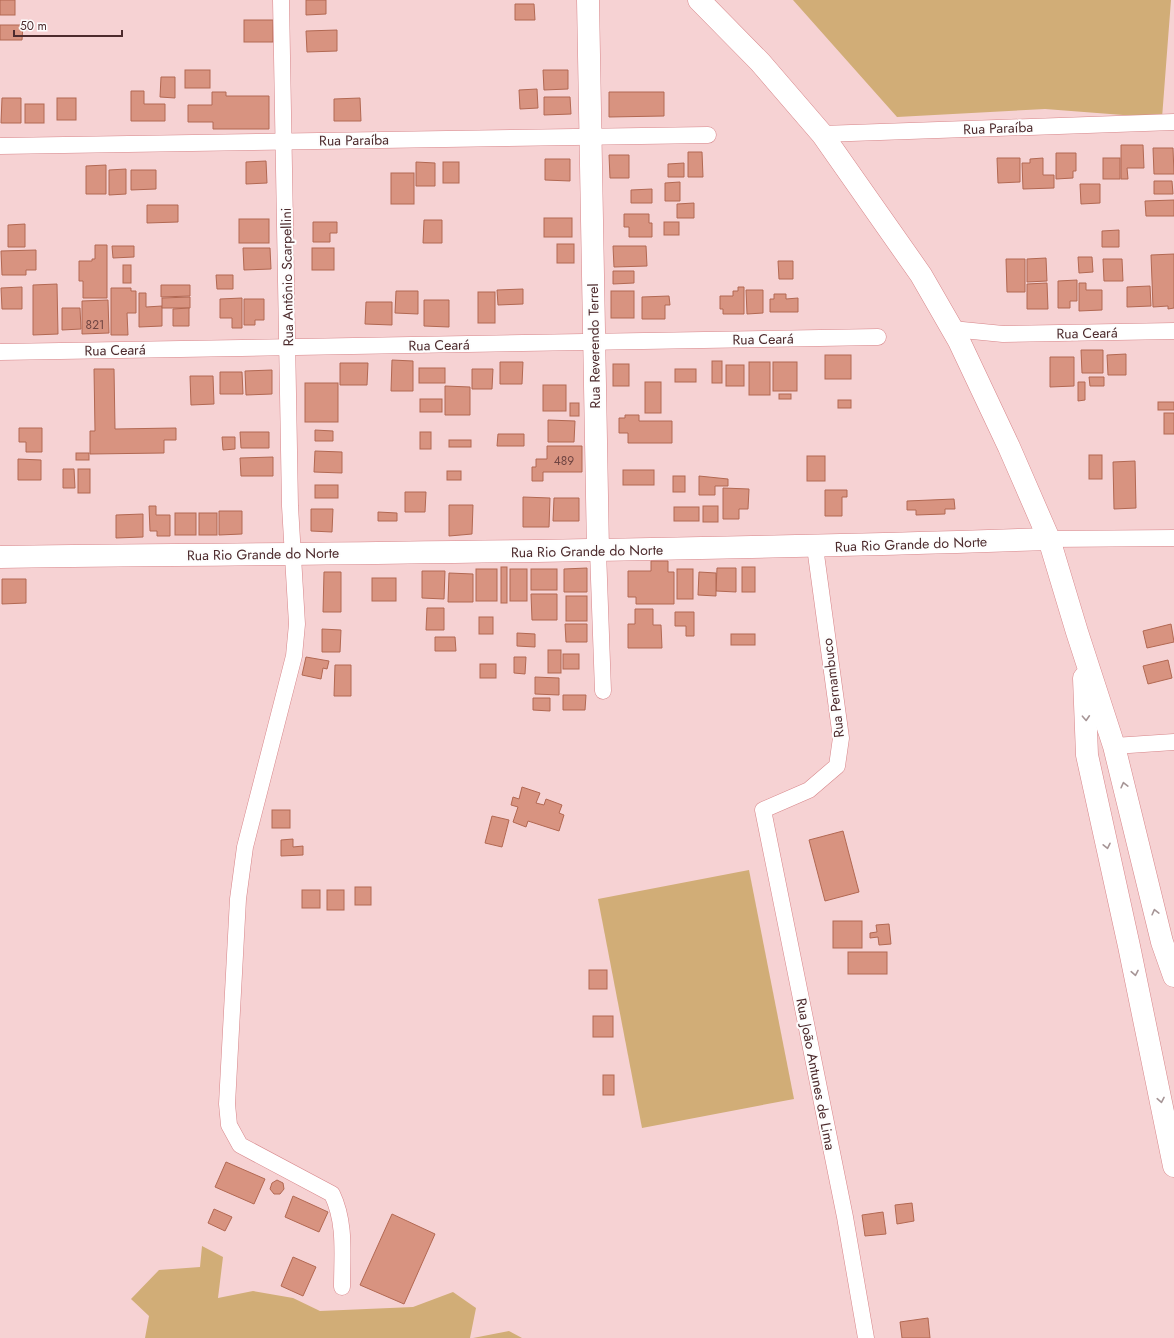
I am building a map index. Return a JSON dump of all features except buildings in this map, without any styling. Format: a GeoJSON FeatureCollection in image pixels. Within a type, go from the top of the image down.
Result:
{"type":"FeatureCollection","features":[{"type":"Feature","properties":{"kind":"main road","name":"Rua Reverendo Terrel"},"geometry":{"type":"LineString","coordinates":[[588,0],[598,552]]}},
{"type":"Feature","properties":{"kind":"main road"},"geometry":{"type":"LineString","coordinates":[[699,0],[760,62],[822,134],[921,276],[952,329],[1009,447],[1049,539],[1082,651],[1114,746],[1168,942],[1174,976]]}},
{"type":"Feature","properties":{"kind":"main road","name":"Rua Rio Grande do Norte"},"geometry":{"type":"LineString","coordinates":[[0,557],[598,552],[815,547],[1049,539]]}},
{"type":"Feature","properties":{"kind":"main road"},"geometry":{"type":"LineString","coordinates":[[1082,651],[1087,754],[1130,946],[1174,1166]]}},
{"type":"Feature","properties":{"kind":"street","name":"Rua Antônio Scarpellini"},"geometry":{"type":"LineString","coordinates":[[281,0],[290,506],[297,624],[294,656],[245,848],[238,899],[227,1104],[229,1125],[240,1145],[332,1194],[339,1208],[342,1233],[342,1287]]}},
{"type":"Feature","properties":{"kind":"street","name":"Rua Paraíba"},"geometry":{"type":"LineString","coordinates":[[822,134],[1174,122]]}},
{"type":"Feature","properties":{"kind":"street","name":"Rua Paraíba"},"geometry":{"type":"LineString","coordinates":[[0,146],[708,135]]}},
{"type":"Feature","properties":{"kind":"street","name":"Rua Ceará"},"geometry":{"type":"LineString","coordinates":[[952,329],[1003,334],[1174,331]]}},
{"type":"Feature","properties":{"kind":"street","name":"Rua Ceará"},"geometry":{"type":"LineString","coordinates":[[0,352],[878,337]]}},
{"type":"Feature","properties":{"kind":"street","name":"Rua Rio Grande do Norte"},"geometry":{"type":"LineString","coordinates":[[1049,539],[1174,538]]}},
{"type":"Feature","properties":{"kind":"street","name":"Rua Pernambuco"},"geometry":{"type":"LineString","coordinates":[[763,810],[809,790],[837,766],[841,738],[815,547]]}},
{"type":"Feature","properties":{"kind":"street","name":"Rua Reverendo Terrel"},"geometry":{"type":"LineString","coordinates":[[598,552],[603,692]]}},
{"type":"Feature","properties":{"kind":"street"},"geometry":{"type":"LineString","coordinates":[[1114,746],[1174,742]]}},
{"type":"Feature","properties":{"kind":"street","name":"Rua João Antunes de Lima"},"geometry":{"type":"LineString","coordinates":[[763,810],[845,1217],[866,1338]]}},
{"type":"Feature","properties":{"kind":"shaded area"},"geometry":{"type":"Polygon","coordinates":[[[793,0],[1171,0],[1162,118],[1045,109],[897,117],[793,0]]]}},
{"type":"Feature","properties":{"kind":"shaded area"},"geometry":{"type":"Polygon","coordinates":[[[749,870],[794,1099],[642,1128],[598,899],[749,870]]]}},
{"type":"Feature","properties":{"kind":"shaded area"},"geometry":{"type":"Polygon","coordinates":[[[202,1246],[223,1257],[218,1298],[253,1291],[293,1298],[320,1311],[413,1307],[453,1292],[476,1308],[470,1338],[145,1338],[149,1316],[131,1299],[159,1270],[200,1267],[202,1246]]]}},
{"type":"Feature","properties":{"kind":"shaded area"},"geometry":{"type":"Polygon","coordinates":[[[509,1331],[522,1338],[473,1338],[509,1331]]]}}]}
